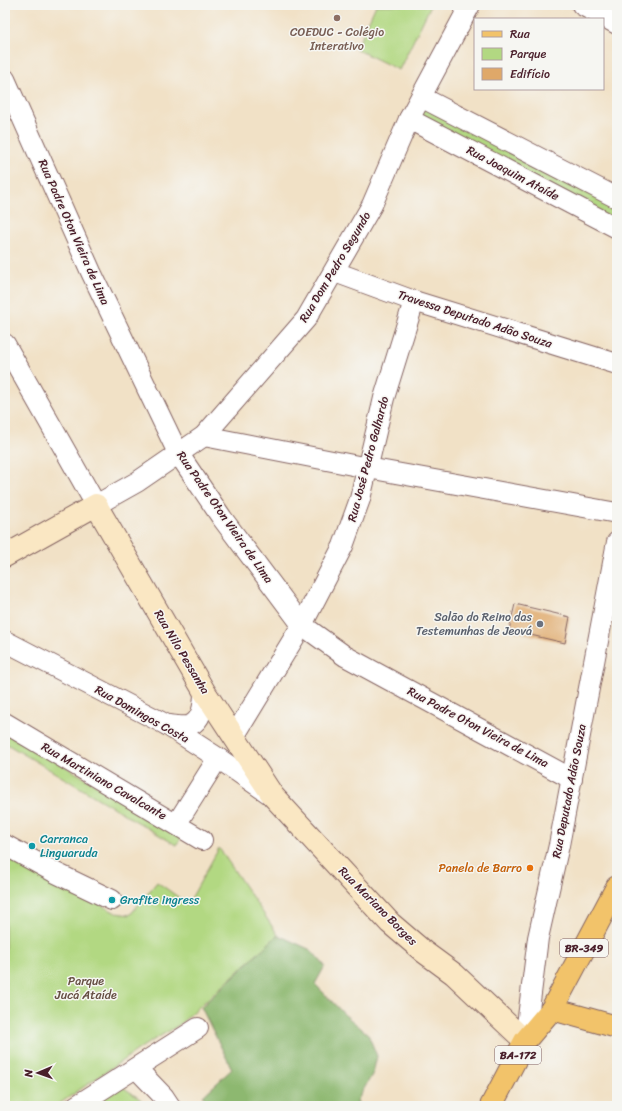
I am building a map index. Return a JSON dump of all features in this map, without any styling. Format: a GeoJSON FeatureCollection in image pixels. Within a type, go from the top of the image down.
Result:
{"type":"FeatureCollection","features":[{"type":"Feature","properties":{"kind":"main road","name":"BR-349"},"geometry":{"type":"LineString","coordinates":[[552,1009],[617,887]]}},
{"type":"Feature","properties":{"kind":"main road","name":"BA-172"},"geometry":{"type":"LineString","coordinates":[[491,1106],[526,1041],[552,1009]]}},
{"type":"Feature","properties":{"kind":"main road"},"geometry":{"type":"LineString","coordinates":[[552,1009],[617,1027]]}},
{"type":"Feature","properties":{"kind":"street","name":"Rua Dom Pedro Segundo"},"geometry":{"type":"LineString","coordinates":[[96,505],[137,482],[204,436],[306,319],[335,272],[372,205],[409,119],[470,5]]}},
{"type":"Feature","properties":{"kind":"street"},"geometry":{"type":"LineString","coordinates":[[582,5],[617,24]]}},
{"type":"Feature","properties":{"kind":"street","name":"Rua Padre Oton Vieira de Lima"},"geometry":{"type":"LineString","coordinates":[[5,79],[91,272],[178,453],[222,518],[302,625],[345,656],[572,778]]}},
{"type":"Feature","properties":{"kind":"street"},"geometry":{"type":"LineString","coordinates":[[421,96],[617,198]]}},
{"type":"Feature","properties":{"kind":"street","name":"Rua Joaquim Ataíde"},"geometry":{"type":"LineString","coordinates":[[409,119],[617,228]]}},
{"type":"Feature","properties":{"kind":"street","name":"Travessa Deputado Adão Souza"},"geometry":{"type":"LineString","coordinates":[[335,272],[414,301],[617,364]]}},
{"type":"Feature","properties":{"kind":"street","name":"Rua José Pedro Galhardo"},"geometry":{"type":"LineString","coordinates":[[235,735],[302,625],[343,546],[360,499],[384,398],[414,301]]}},
{"type":"Feature","properties":{"kind":"street"},"geometry":{"type":"LineString","coordinates":[[5,344],[96,505],[5,556]]}},
{"type":"Feature","properties":{"kind":"street"},"geometry":{"type":"LineString","coordinates":[[204,436],[368,468],[617,513]]}},
{"type":"Feature","properties":{"kind":"street","name":"Rua Nilo Pessanha"},"geometry":{"type":"LineString","coordinates":[[96,505],[204,691],[235,735],[274,796]]}},
{"type":"Feature","properties":{"kind":"street","name":"Rua Deputado Adão Souza"},"geometry":{"type":"LineString","coordinates":[[526,1041],[538,938],[559,845],[617,542]]}},
{"type":"Feature","properties":{"kind":"street","name":"Rua Domingos Costa"},"geometry":{"type":"LineString","coordinates":[[5,641],[167,725],[274,796]]}},
{"type":"Feature","properties":{"kind":"street"},"geometry":{"type":"LineString","coordinates":[[167,725],[188,726],[196,721],[203,709],[204,691]]}},
{"type":"Feature","properties":{"kind":"street","name":"Rua Martiniano Cavalcante"},"geometry":{"type":"LineString","coordinates":[[5,723],[177,823],[202,840]]}},
{"type":"Feature","properties":{"kind":"street"},"geometry":{"type":"LineString","coordinates":[[177,823],[218,758]]}},
{"type":"Feature","properties":{"kind":"street","name":"Rua Mariano Borges"},"geometry":{"type":"LineString","coordinates":[[274,796],[390,922],[424,952],[454,974],[526,1041]]}},
{"type":"Feature","properties":{"kind":"street"},"geometry":{"type":"LineString","coordinates":[[5,845],[56,873],[112,900]]}},
{"type":"Feature","properties":{"kind":"street"},"geometry":{"type":"LineString","coordinates":[[76,1106],[198,1028]]}},
{"type":"Feature","properties":{"kind":"street"},"geometry":{"type":"LineString","coordinates":[[136,1068],[170,1106]]}},
{"type":"Feature","properties":{"kind":"green space"},"geometry":{"type":"Polygon","coordinates":[[[376,5],[431,5],[399,70],[356,49],[376,5]]]}},
{"type":"Feature","properties":{"kind":"green space"},"geometry":{"type":"Polygon","coordinates":[[[421,97],[617,198],[617,228],[409,119],[421,97]]]}},
{"type":"Feature","properties":{"kind":"green space"},"geometry":{"type":"Polygon","coordinates":[[[5,731],[183,836],[176,845],[5,743],[5,731]]]}},
{"type":"Feature","properties":{"kind":"green space","name":"Parque Jucá Ataíde"},"geometry":{"type":"Polygon","coordinates":[[[219,848],[278,935],[179,1025],[145,1045],[56,1106],[5,1106],[5,852],[116,913],[130,915],[157,882],[188,904],[219,848]]]}},
{"type":"Feature","properties":{"kind":"green space"},"geometry":{"type":"Polygon","coordinates":[[[278,935],[311,950],[325,966],[315,984],[345,1015],[368,1034],[377,1056],[373,1073],[357,1101],[360,1106],[210,1106],[203,1096],[232,1069],[201,1007],[278,935]]]}},
{"type":"Feature","properties":{"kind":"green space"},"geometry":{"type":"Polygon","coordinates":[[[120,1085],[150,1106],[87,1106],[120,1085]]]}},
{"type":"Feature","properties":{"kind":"building","name":"Salão do Reino das Testemunhas de Jeová"},"geometry":{"type":"Polygon","coordinates":[[[515,604],[570,617],[565,643],[509,630],[515,604]]]}},
{"type":"Feature","properties":{"kind":"place","name":"COEDUC - Colégio Interativo"},"geometry":{"type":"Point","coordinates":[337,18]}},
{"type":"Feature","properties":{"kind":"place","name":"Salão do Reino das Testemunhas de Jeová"},"geometry":{"type":"Point","coordinates":[540,624]}},
{"type":"Feature","properties":{"kind":"place","name":"Carranca Linguaruda"},"geometry":{"type":"Point","coordinates":[32,846]}},
{"type":"Feature","properties":{"kind":"place","name":"Panela de Barro"},"geometry":{"type":"Point","coordinates":[530,868]}},
{"type":"Feature","properties":{"kind":"place","name":"Grafite ingress"},"geometry":{"type":"Point","coordinates":[112,900]}}]}
